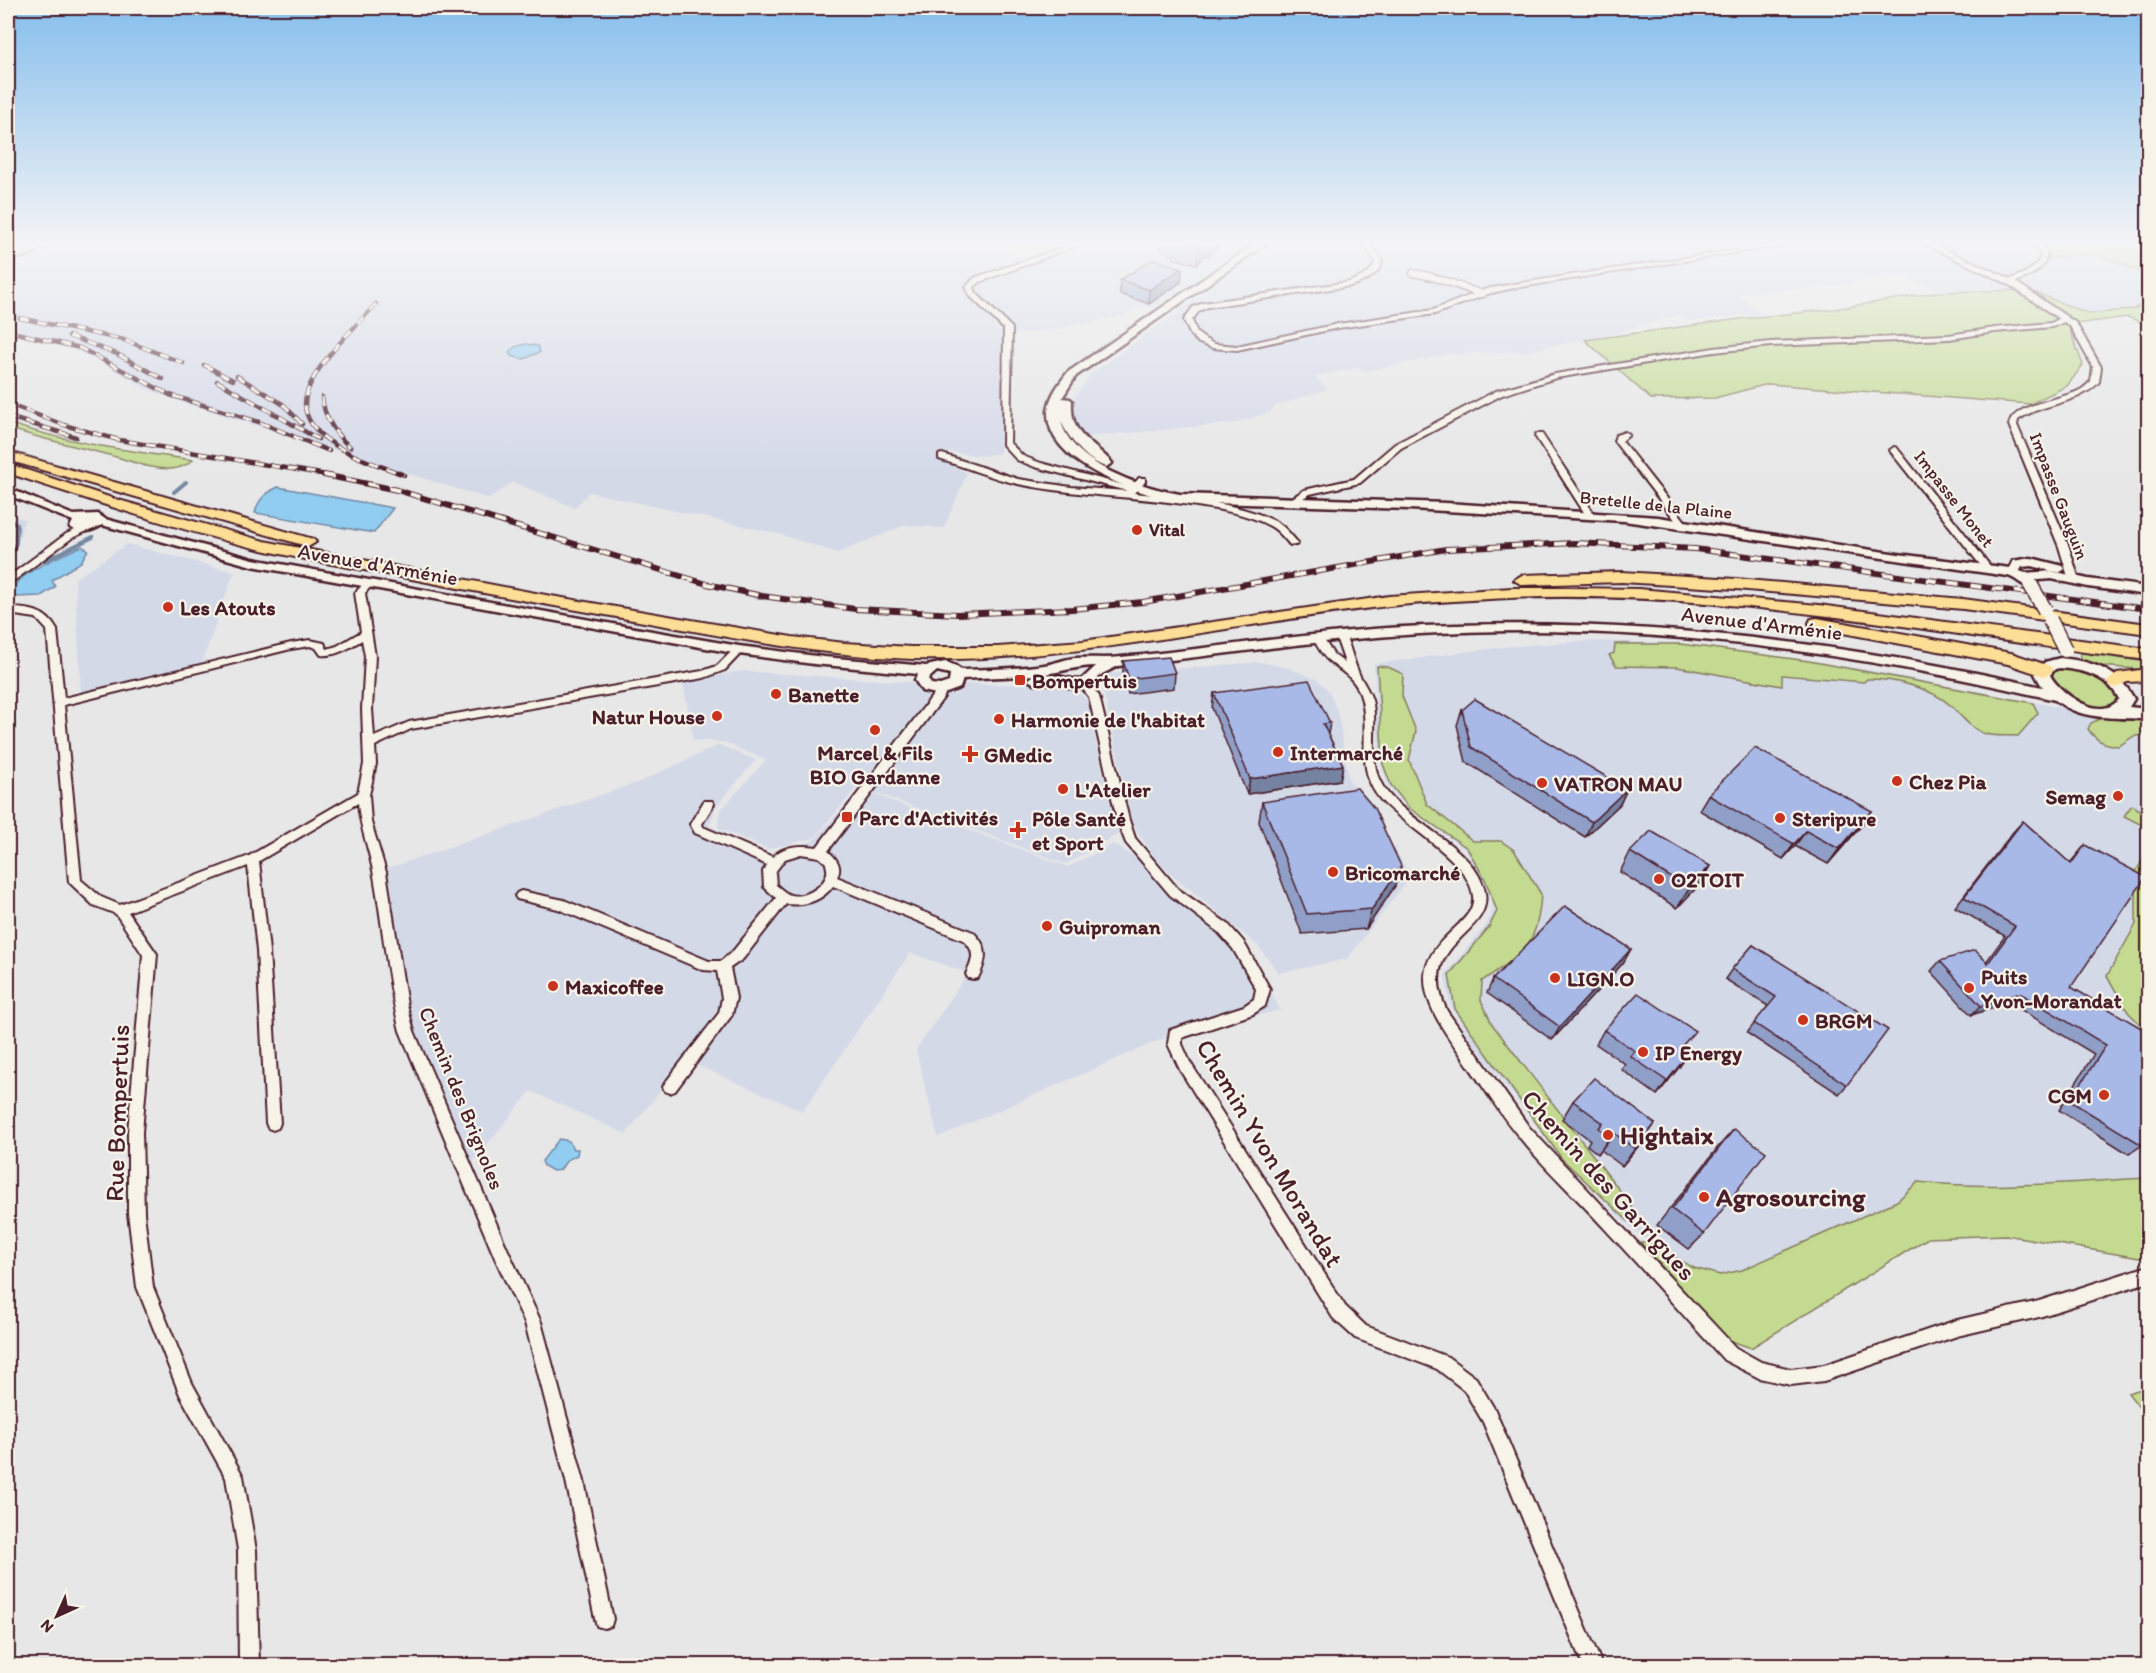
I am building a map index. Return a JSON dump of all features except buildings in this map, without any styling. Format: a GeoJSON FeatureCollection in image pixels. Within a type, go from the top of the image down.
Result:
{"type":"FeatureCollection","features":[{"type":"Feature","properties":{"kind":"highway"},"geometry":{"type":"LineString","coordinates":[[8,448],[71,472]]}},
{"type":"Feature","properties":{"kind":"highway"},"geometry":{"type":"LineString","coordinates":[[8,456],[71,472],[238,523],[356,552],[743,621],[874,639],[947,642],[1010,640],[1140,626],[1334,596],[1425,585],[1622,577],[1859,593],[2148,629]]}},
{"type":"Feature","properties":{"kind":"highway"},"geometry":{"type":"LineString","coordinates":[[8,468],[79,492],[262,545],[358,565],[550,601],[792,642],[900,652],[998,653],[1083,646],[1389,601],[1512,593],[1570,593],[1650,595],[1819,610],[2148,655]]}},
{"type":"Feature","properties":{"kind":"highway"},"geometry":{"type":"LineString","coordinates":[[8,475],[79,492]]}},
{"type":"Feature","properties":{"kind":"highway"},"geometry":{"type":"LineString","coordinates":[[1547,579],[1709,588],[2148,642]]}},
{"type":"Feature","properties":{"kind":"highway"},"geometry":{"type":"LineString","coordinates":[[1570,593],[1770,614],[2012,659],[2043,672]]}},
{"type":"Feature","properties":{"kind":"highway"},"geometry":{"type":"LineString","coordinates":[[2120,686],[2123,677],[2148,675]]}},
{"type":"Feature","properties":{"kind":"main road","name":"Bretelle de la Plaine"},"geometry":{"type":"LineString","coordinates":[[1151,321],[1072,374],[1057,395],[1054,410],[1058,433],[1080,458],[1100,471],[1135,488],[1203,499],[1590,515],[1682,523],[1859,552],[1988,569],[2022,578]]}},
{"type":"Feature","properties":{"kind":"main road"},"geometry":{"type":"LineString","coordinates":[[2022,578],[2048,615],[2068,656],[2095,670],[2148,705]]}},
{"type":"Feature","properties":{"kind":"main road"},"geometry":{"type":"LineString","coordinates":[[2068,656],[2043,672],[2045,684],[2055,695],[2087,710],[2148,714]]}},
{"type":"Feature","properties":{"kind":"main road"},"geometry":{"type":"LineString","coordinates":[[2116,711],[2124,706],[2127,699],[2120,686]]}},
{"type":"Feature","properties":{"kind":"street"},"geometry":{"type":"LineString","coordinates":[[1001,321],[1008,328],[1009,334],[1006,442],[1020,458],[1038,465],[1258,517],[1281,529],[1293,543]]}},
{"type":"Feature","properties":{"kind":"street"},"geometry":{"type":"LineString","coordinates":[[1188,321],[1194,334],[1202,341],[1212,346],[1237,348],[1338,326],[1372,321]]}},
{"type":"Feature","properties":{"kind":"street"},"geometry":{"type":"LineString","coordinates":[[1293,501],[1307,492],[1357,481],[1390,452],[1408,441],[1499,393],[1555,375],[1714,350],[1771,344],[1948,337],[2052,325],[2062,321]]}},
{"type":"Feature","properties":{"kind":"street","name":"Impasse Gauguin"},"geometry":{"type":"LineString","coordinates":[[2066,321],[2078,330],[2097,371],[2095,382],[2084,392],[2025,411],[2014,419],[2013,425],[2064,547],[2073,576]]}},
{"type":"Feature","properties":{"kind":"street"},"geometry":{"type":"LineString","coordinates":[[1625,435],[1619,437],[1618,441],[1682,523]]}},
{"type":"Feature","properties":{"kind":"street"},"geometry":{"type":"LineString","coordinates":[[1539,436],[1590,515]]}},
{"type":"Feature","properties":{"kind":"street","name":"Impasse Monet"},"geometry":{"type":"LineString","coordinates":[[1894,450],[1988,569]]}},
{"type":"Feature","properties":{"kind":"street"},"geometry":{"type":"LineString","coordinates":[[942,457],[1017,481],[1071,490],[1135,488]]}},
{"type":"Feature","properties":{"kind":"street"},"geometry":{"type":"LineString","coordinates":[[2148,485],[2148,509]]}},
{"type":"Feature","properties":{"kind":"street","name":"Avenue d'Arménie"},"geometry":{"type":"LineString","coordinates":[[8,491],[82,525],[116,525],[252,562],[635,632],[737,653],[863,664],[925,675]]}},
{"type":"Feature","properties":{"kind":"street"},"geometry":{"type":"LineString","coordinates":[[8,581],[82,525]]}},
{"type":"Feature","properties":{"kind":"street"},"geometry":{"type":"LineString","coordinates":[[2022,578],[2052,575],[2073,576],[2148,591]]}},
{"type":"Feature","properties":{"kind":"street","name":"Chemin des Brignoles"},"geometry":{"type":"LineString","coordinates":[[368,584],[360,593],[367,633],[370,682],[367,709],[370,764],[363,795],[365,822],[380,872],[400,1005],[407,1031],[500,1251],[533,1322],[575,1480],[604,1619]]}},
{"type":"Feature","properties":{"kind":"street"},"geometry":{"type":"LineString","coordinates":[[8,611],[38,613],[48,620],[52,630],[75,882],[97,901],[120,910],[253,859],[363,795]]}},
{"type":"Feature","properties":{"kind":"street","name":"Avenue d'Arménie"},"geometry":{"type":"LineString","coordinates":[[1062,667],[1069,663],[1117,662],[1254,645],[1320,643],[1530,629],[1662,632],[1758,641],[1987,679],[2055,695]]}},
{"type":"Feature","properties":{"kind":"street"},"geometry":{"type":"LineString","coordinates":[[59,703],[291,646],[310,643],[320,645],[325,653],[341,648],[367,633]]}},
{"type":"Feature","properties":{"kind":"street","name":"Chemin des Garrigues"},"geometry":{"type":"LineString","coordinates":[[1343,641],[1355,676]]}},
{"type":"Feature","properties":{"kind":"street","name":"Chemin des Garrigues"},"geometry":{"type":"LineString","coordinates":[[1320,643],[1330,657],[1362,684],[1367,700],[1369,765],[1373,780],[1383,795],[1457,859],[1476,882],[1480,899],[1471,918],[1440,952],[1431,972],[1433,994],[1442,1016],[1516,1123],[1730,1354],[1759,1370],[1791,1377],[1824,1373],[1957,1328],[2039,1309],[2148,1274]]}},
{"type":"Feature","properties":{"kind":"street"},"geometry":{"type":"LineString","coordinates":[[369,744],[409,726],[704,674],[722,668],[737,653]]}},
{"type":"Feature","properties":{"kind":"street"},"geometry":{"type":"LineString","coordinates":[[958,679],[1054,679],[1066,682],[1089,679],[1092,667],[1083,662]]}},
{"type":"Feature","properties":{"kind":"street","name":"Avenue d'Arménie"},"geometry":{"type":"LineString","coordinates":[[1089,679],[1117,662]]}},
{"type":"Feature","properties":{"kind":"street"},"geometry":{"type":"LineString","coordinates":[[958,679],[953,669],[944,666],[925,675],[927,687],[936,690],[949,688],[958,679],[1062,667]]}},
{"type":"Feature","properties":{"kind":"street"},"geometry":{"type":"LineString","coordinates":[[1062,667],[1059,674],[1066,682]]}},
{"type":"Feature","properties":{"kind":"street","name":"Avenue d'Arménie"},"geometry":{"type":"LineString","coordinates":[[1987,679],[2025,677],[2043,672]]}},
{"type":"Feature","properties":{"kind":"street","name":"Chemin Yvon Morandat"},"geometry":{"type":"LineString","coordinates":[[1089,679],[1123,820],[1130,840],[1174,892],[1223,928],[1238,945],[1263,989],[1260,1002],[1248,1010],[1175,1034],[1175,1044],[1185,1066],[1339,1312],[1361,1332],[1442,1363],[1470,1384],[1489,1416],[1590,1659]]}},
{"type":"Feature","properties":{"kind":"street"},"geometry":{"type":"LineString","coordinates":[[820,852],[940,694]]}},
{"type":"Feature","properties":{"kind":"street"},"geometry":{"type":"LineString","coordinates":[[708,804],[698,816],[696,824],[699,830],[774,863]]}},
{"type":"Feature","properties":{"kind":"street"},"geometry":{"type":"LineString","coordinates":[[801,849],[820,852],[833,863],[832,880],[820,893],[812,897],[792,900],[783,898],[770,887],[769,871],[781,856],[801,849]]}},
{"type":"Feature","properties":{"kind":"street"},"geometry":{"type":"LineString","coordinates":[[253,859],[263,951],[273,1123]]}},
{"type":"Feature","properties":{"kind":"street"},"geometry":{"type":"LineString","coordinates":[[832,880],[968,936],[976,942],[980,950],[980,962],[973,974]]}},
{"type":"Feature","properties":{"kind":"street"},"geometry":{"type":"LineString","coordinates":[[521,896],[560,904],[708,966],[723,966],[738,956],[783,898]]}},
{"type":"Feature","properties":{"kind":"street","name":"Rue Bompertuis"},"geometry":{"type":"LineString","coordinates":[[120,910],[150,954],[135,1132],[136,1213],[145,1287],[186,1389],[234,1476],[247,1550],[249,1665]]}},
{"type":"Feature","properties":{"kind":"street"},"geometry":{"type":"LineString","coordinates":[[670,1087],[725,1015],[729,998],[723,966]]}},
{"type":"Feature","properties":{"kind":"shaded area"},"geometry":{"type":"Polygon","coordinates":[[[8,321],[995,321],[1004,331],[1000,453],[984,456],[949,452],[937,459],[967,473],[944,528],[905,525],[838,553],[775,533],[589,492],[575,508],[513,482],[489,499],[187,404],[145,389],[108,366],[75,350],[8,334],[8,321]]]}},
{"type":"Feature","properties":{"kind":"shaded area"},"geometry":{"type":"Polygon","coordinates":[[[1005,321],[1099,321],[1052,330],[1012,334],[1011,327],[1005,321]]]}},
{"type":"Feature","properties":{"kind":"shaded area"},"geometry":{"type":"Polygon","coordinates":[[[1164,321],[1658,321],[1612,334],[1526,351],[1450,354],[1362,372],[1358,368],[1314,376],[1328,389],[1275,406],[1270,412],[1235,423],[1084,437],[1074,416],[1075,397],[1090,375],[1164,321]]]}},
{"type":"Feature","properties":{"kind":"shaded area"},"geometry":{"type":"Polygon","coordinates":[[[8,515],[25,519],[8,565],[8,515]]]}},
{"type":"Feature","properties":{"kind":"shaded area"},"geometry":{"type":"Polygon","coordinates":[[[127,544],[234,572],[202,663],[81,694],[75,579],[127,544]]]}},
{"type":"Feature","properties":{"kind":"shaded area"},"geometry":{"type":"Polygon","coordinates":[[[1587,641],[1679,643],[1864,669],[2058,707],[2134,730],[2148,731],[2148,1252],[1929,1202],[1742,1270],[1719,1275],[1694,1268],[1648,1242],[1621,1219],[1560,1156],[1470,1039],[1450,1005],[1445,975],[1487,924],[1493,909],[1483,880],[1465,850],[1403,803],[1388,786],[1379,758],[1374,664],[1503,647],[1587,641]]]}},
{"type":"Feature","properties":{"kind":"shaded area"},"geometry":{"type":"Polygon","coordinates":[[[1262,662],[1291,669],[1318,680],[1329,691],[1338,714],[1349,780],[1381,823],[1410,877],[1347,959],[1279,973],[1257,945],[1156,861],[1132,822],[1101,681],[1106,674],[1262,662]]]}},
{"type":"Feature","properties":{"kind":"shaded area"},"geometry":{"type":"Polygon","coordinates":[[[741,671],[909,682],[921,684],[930,693],[955,695],[961,687],[967,684],[1060,685],[1080,694],[1089,702],[1091,722],[1118,834],[1066,864],[858,786],[814,838],[767,849],[718,828],[720,811],[766,760],[723,742],[693,740],[683,682],[741,671]]]}},
{"type":"Feature","properties":{"kind":"shaded area"},"geometry":{"type":"Polygon","coordinates":[[[719,745],[756,760],[716,806],[709,826],[767,854],[813,841],[860,789],[1068,867],[1113,844],[1141,860],[1253,955],[1280,1010],[1162,1039],[938,1137],[916,1050],[968,973],[910,953],[803,1111],[684,1060],[626,1134],[531,1091],[471,1164],[410,1023],[383,870],[639,782],[719,745]]]}},
{"type":"Feature","properties":{"kind":"green space"},"geometry":{"type":"Polygon","coordinates":[[[1724,321],[2097,321],[2068,325],[2083,365],[2067,386],[2030,404],[1768,384],[1715,398],[1651,399],[1585,340],[1724,321]]]}},
{"type":"Feature","properties":{"kind":"green space"},"geometry":{"type":"Polygon","coordinates":[[[8,423],[77,441],[193,460],[175,469],[155,468],[20,432],[8,428],[8,423]]]}},
{"type":"Feature","properties":{"kind":"green space"},"geometry":{"type":"Polygon","coordinates":[[[1615,644],[1680,644],[1809,661],[2033,703],[2038,713],[2018,736],[1990,735],[1971,725],[1942,699],[1922,689],[1899,682],[1867,679],[1864,682],[1782,675],[1782,686],[1677,667],[1616,666],[1609,655],[1614,653],[1615,644]]]}},
{"type":"Feature","properties":{"kind":"green space"},"geometry":{"type":"Polygon","coordinates":[[[2080,653],[2148,662],[2148,670],[2100,666],[2081,659],[2080,653]]]}},
{"type":"Feature","properties":{"kind":"green space"},"geometry":{"type":"Polygon","coordinates":[[[1377,666],[1388,667],[1403,674],[1402,696],[1416,731],[1409,760],[1427,804],[1473,841],[1501,841],[1514,850],[1541,894],[1532,937],[1518,955],[1482,981],[1481,1000],[1492,1024],[1630,1204],[1634,1213],[1628,1221],[1562,1159],[1455,1009],[1449,975],[1489,927],[1497,911],[1485,879],[1467,848],[1409,808],[1391,785],[1383,764],[1377,666]]]}},
{"type":"Feature","properties":{"kind":"green space"},"geometry":{"type":"Polygon","coordinates":[[[2059,669],[2082,670],[2106,681],[2115,693],[2116,701],[2110,705],[2096,707],[2066,698],[2050,676],[2059,669]]]}},
{"type":"Feature","properties":{"kind":"green space"},"geometry":{"type":"Polygon","coordinates":[[[2102,718],[2143,721],[2148,724],[2148,735],[2134,736],[2119,746],[2105,743],[2094,737],[2088,729],[2091,723],[2102,718]]]}},
{"type":"Feature","properties":{"kind":"green space"},"geometry":{"type":"Polygon","coordinates":[[[2132,805],[2148,816],[2148,1032],[2128,1012],[2107,976],[2136,924],[2136,871],[2147,853],[2146,827],[2124,816],[2132,805]]]}},
{"type":"Feature","properties":{"kind":"green space"},"geometry":{"type":"Polygon","coordinates":[[[2148,1174],[2148,1256],[2139,1258],[2006,1235],[1928,1238],[1751,1348],[1726,1339],[1640,1242],[1648,1242],[1694,1268],[1720,1275],[1742,1270],[1897,1201],[1918,1182],[1975,1185],[2033,1184],[2147,1178],[2148,1174]]]}},
{"type":"Feature","properties":{"kind":"green space"},"geometry":{"type":"Polygon","coordinates":[[[2148,1387],[2148,1419],[2128,1393],[2148,1387]]]}},
{"type":"Feature","properties":{"kind":"water"},"geometry":{"type":"Polygon","coordinates":[[[526,344],[538,346],[540,352],[524,359],[511,356],[509,352],[515,347],[526,344]]]}},
{"type":"Feature","properties":{"kind":"water"},"geometry":{"type":"Polygon","coordinates":[[[278,487],[393,508],[374,533],[255,513],[263,497],[278,487]]]}},
{"type":"Feature","properties":{"kind":"water"},"geometry":{"type":"Polygon","coordinates":[[[82,546],[88,550],[81,562],[52,580],[55,587],[41,596],[14,597],[11,591],[23,577],[82,546]]]}},
{"type":"Feature","properties":{"kind":"water"},"geometry":{"type":"Polygon","coordinates":[[[559,1139],[569,1141],[573,1149],[578,1149],[577,1155],[567,1160],[560,1170],[553,1171],[544,1166],[542,1161],[559,1139]]]}},
{"type":"Feature","properties":{"kind":"waterway"},"geometry":{"type":"LineString","coordinates":[[174,492],[186,482]]}},
{"type":"Feature","properties":{"kind":"waterway"},"geometry":{"type":"LineString","coordinates":[[8,519],[17,524],[16,543],[8,561]]}},
{"type":"Feature","properties":{"kind":"waterway"},"geometry":{"type":"LineString","coordinates":[[44,561],[93,537]]}},
{"type":"Feature","properties":{"kind":"railway"},"geometry":{"type":"LineString","coordinates":[[35,321],[124,340],[183,363]]}},
{"type":"Feature","properties":{"kind":"railway"},"geometry":{"type":"LineString","coordinates":[[360,321],[322,364],[314,378],[307,391],[305,404],[307,415],[320,434],[338,447],[404,475]]}},
{"type":"Feature","properties":{"kind":"railway"},"geometry":{"type":"LineString","coordinates":[[8,331],[80,348],[170,395],[259,422],[329,451]]}},
{"type":"Feature","properties":{"kind":"railway"},"geometry":{"type":"LineString","coordinates":[[69,336],[117,354],[163,379]]}},
{"type":"Feature","properties":{"kind":"railway"},"geometry":{"type":"LineString","coordinates":[[204,365],[233,380]]}},
{"type":"Feature","properties":{"kind":"railway"},"geometry":{"type":"LineString","coordinates":[[237,376],[284,405],[302,424]]}},
{"type":"Feature","properties":{"kind":"railway"},"geometry":{"type":"LineString","coordinates":[[217,381],[318,439]]}},
{"type":"Feature","properties":{"kind":"railway"},"geometry":{"type":"LineString","coordinates":[[322,397],[331,425],[350,447]]}},
{"type":"Feature","properties":{"kind":"railway"},"geometry":{"type":"LineString","coordinates":[[8,404],[64,425],[119,440],[333,476]]}},
{"type":"Feature","properties":{"kind":"railway"},"geometry":{"type":"LineString","coordinates":[[8,417],[76,437]]}},
{"type":"Feature","properties":{"kind":"railway"},"geometry":{"type":"LineString","coordinates":[[324,475],[397,490],[707,584],[762,596],[855,609],[958,614],[1072,609],[1143,602],[1446,549],[1575,543],[1695,549],[2148,609]]}},
{"type":"Feature","properties":{"kind":"place","name":"Vital"},"geometry":{"type":"Point","coordinates":[1137,530]}},
{"type":"Feature","properties":{"kind":"place","name":"Les Atouts"},"geometry":{"type":"Point","coordinates":[168,607]}},
{"type":"Feature","properties":{"kind":"place","name":"Bompertuis"},"geometry":{"type":"Point","coordinates":[1020,680]}},
{"type":"Feature","properties":{"kind":"place","name":"Banette"},"geometry":{"type":"Point","coordinates":[776,694]}},
{"type":"Feature","properties":{"kind":"place","name":"Natur House"},"geometry":{"type":"Point","coordinates":[717,716]}},
{"type":"Feature","properties":{"kind":"place","name":"Harmonie de l'habitat"},"geometry":{"type":"Point","coordinates":[999,719]}},
{"type":"Feature","properties":{"kind":"place","name":"Marcel & Fils BIO Gardanne"},"geometry":{"type":"Point","coordinates":[875,730]}},
{"type":"Feature","properties":{"kind":"place","name":"Intermarché"},"geometry":{"type":"Point","coordinates":[1278,752]}},
{"type":"Feature","properties":{"kind":"place","name":"GMedic"},"geometry":{"type":"Point","coordinates":[970,754]}},
{"type":"Feature","properties":{"kind":"place","name":"Chez Pia"},"geometry":{"type":"Point","coordinates":[1897,781]}},
{"type":"Feature","properties":{"kind":"place","name":"VATRON MAU"},"geometry":{"type":"Point","coordinates":[1542,783]}},
{"type":"Feature","properties":{"kind":"place","name":"L'Atelier"},"geometry":{"type":"Point","coordinates":[1063,789]}},
{"type":"Feature","properties":{"kind":"place","name":"Semag"},"geometry":{"type":"Point","coordinates":[2118,796]}},
{"type":"Feature","properties":{"kind":"place","name":"Parc d'Activités"},"geometry":{"type":"Point","coordinates":[847,817]}},
{"type":"Feature","properties":{"kind":"place","name":"Steripure"},"geometry":{"type":"Point","coordinates":[1780,818]}},
{"type":"Feature","properties":{"kind":"place","name":"Pôle Santé et Sport"},"geometry":{"type":"Point","coordinates":[1018,830]}},
{"type":"Feature","properties":{"kind":"place","name":"Bricomarché"},"geometry":{"type":"Point","coordinates":[1333,872]}},
{"type":"Feature","properties":{"kind":"place","name":"O2TOIT"},"geometry":{"type":"Point","coordinates":[1659,879]}},
{"type":"Feature","properties":{"kind":"place","name":"Guiproman"},"geometry":{"type":"Point","coordinates":[1047,926]}},
{"type":"Feature","properties":{"kind":"place","name":"LIGN.O"},"geometry":{"type":"Point","coordinates":[1555,978]}},
{"type":"Feature","properties":{"kind":"place","name":"Maxicoffee"},"geometry":{"type":"Point","coordinates":[553,986]}},
{"type":"Feature","properties":{"kind":"place","name":"Puits Yvon-Morandat"},"geometry":{"type":"Point","coordinates":[1969,988]}},
{"type":"Feature","properties":{"kind":"place","name":"BRGM"},"geometry":{"type":"Point","coordinates":[1803,1020]}},
{"type":"Feature","properties":{"kind":"place","name":"IP Energy"},"geometry":{"type":"Point","coordinates":[1643,1052]}},
{"type":"Feature","properties":{"kind":"place","name":"CGM"},"geometry":{"type":"Point","coordinates":[2104,1095]}},
{"type":"Feature","properties":{"kind":"place","name":"Hightaix"},"geometry":{"type":"Point","coordinates":[1608,1135]}},
{"type":"Feature","properties":{"kind":"place","name":"Agrosourcing"},"geometry":{"type":"Point","coordinates":[1704,1197]}}]}
